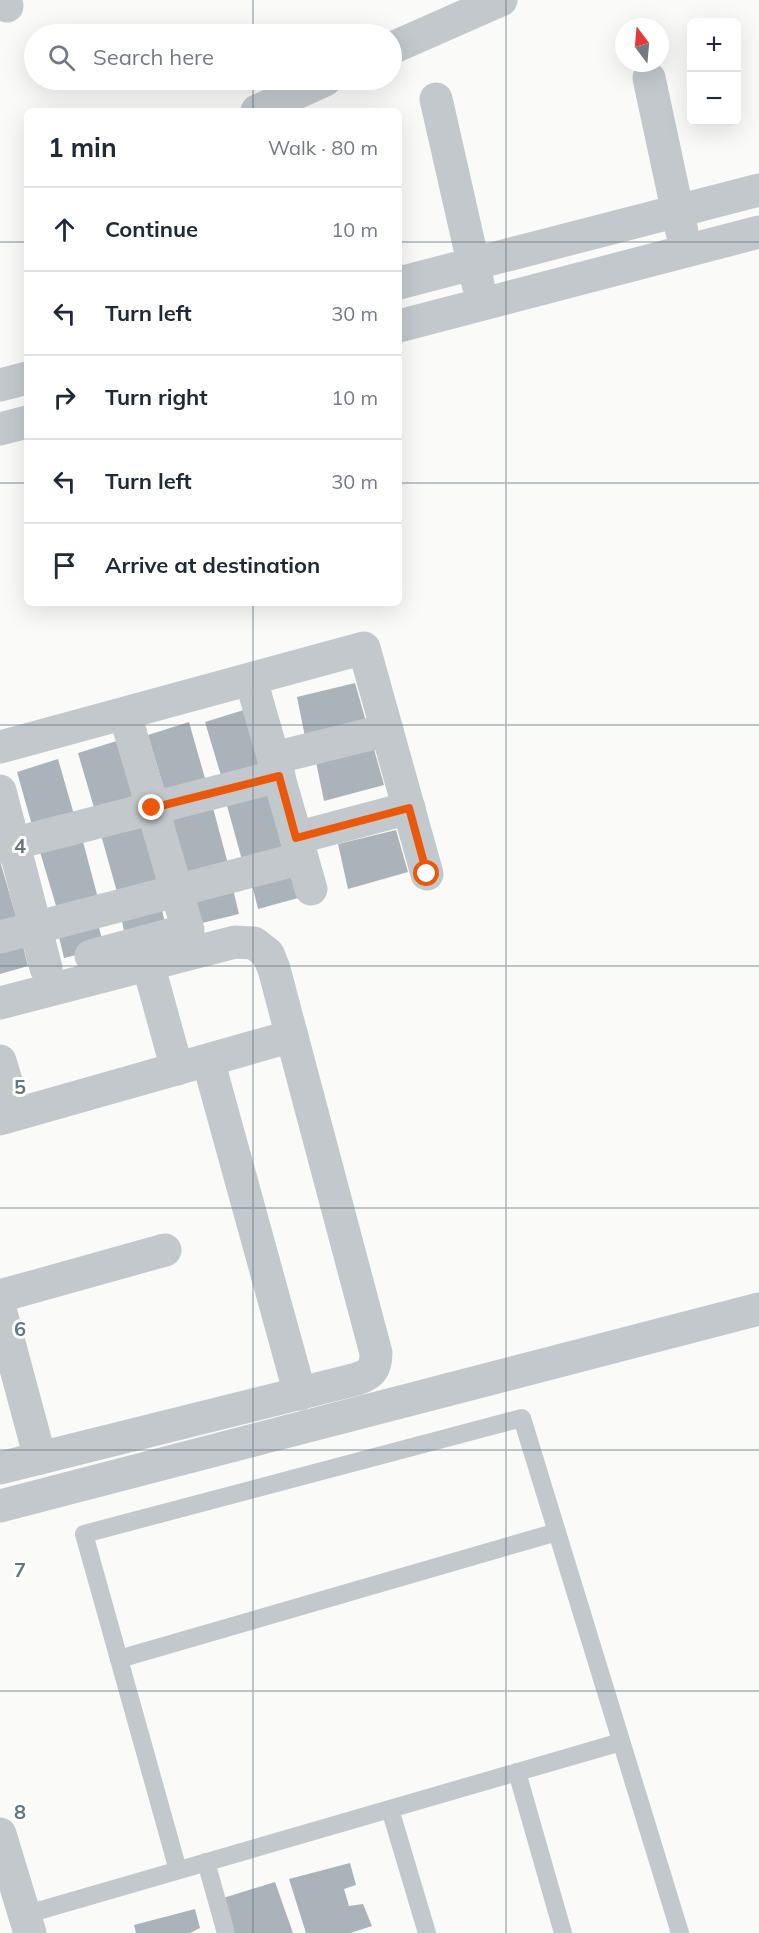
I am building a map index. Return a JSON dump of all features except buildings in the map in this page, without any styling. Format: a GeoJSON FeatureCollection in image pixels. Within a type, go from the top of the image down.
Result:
{"type":"FeatureCollection","features":[{"type":"Feature","properties":{"kind":"street"},"geometry":{"type":"LineString","coordinates":[[402,44],[501,0]]}},
{"type":"Feature","properties":{"kind":"street"},"geometry":{"type":"LineString","coordinates":[[649,78],[686,251]]}},
{"type":"Feature","properties":{"kind":"street"},"geometry":{"type":"LineString","coordinates":[[264,108],[303,90]]}},
{"type":"Feature","properties":{"kind":"street"},"geometry":{"type":"LineString","coordinates":[[436,99],[482,304]]}},
{"type":"Feature","properties":{"kind":"street"},"geometry":{"type":"LineString","coordinates":[[402,282],[759,190]]}},
{"type":"Feature","properties":{"kind":"street"},"geometry":{"type":"LineString","coordinates":[[402,325],[759,232]]}},
{"type":"Feature","properties":{"kind":"street"},"geometry":{"type":"LineString","coordinates":[[0,385],[24,379]]}},
{"type":"Feature","properties":{"kind":"street"},"geometry":{"type":"LineString","coordinates":[[0,429],[24,424]]}},
{"type":"Feature","properties":{"kind":"street"},"geometry":{"type":"LineString","coordinates":[[0,747],[364,648],[427,874]]}},
{"type":"Feature","properties":{"kind":"street"},"geometry":{"type":"LineString","coordinates":[[251,680],[311,889]]}},
{"type":"Feature","properties":{"kind":"street"},"geometry":{"type":"LineString","coordinates":[[0,980],[188,930],[125,714]]}},
{"type":"Feature","properties":{"kind":"street"},"geometry":{"type":"LineString","coordinates":[[7,845],[152,808],[387,730]]}},
{"type":"Feature","properties":{"kind":"street"},"geometry":{"type":"LineString","coordinates":[[0,791],[7,845],[46,968]]}},
{"type":"Feature","properties":{"kind":"street"},"geometry":{"type":"LineString","coordinates":[[0,937],[176,891],[409,808]]}},
{"type":"Feature","properties":{"kind":"street"},"geometry":{"type":"LineString","coordinates":[[0,1003],[235,942],[254,943],[267,954],[274,969],[376,1353],[376,1365],[370,1375],[0,1468]]}},
{"type":"Feature","properties":{"kind":"street"},"geometry":{"type":"LineString","coordinates":[[148,964],[192,1064],[300,1394]]}},
{"type":"Feature","properties":{"kind":"street"},"geometry":{"type":"LineString","coordinates":[[0,1061],[8,1116],[292,1036]]}},
{"type":"Feature","properties":{"kind":"street"},"geometry":{"type":"LineString","coordinates":[[0,1296],[165,1250]]}},
{"type":"Feature","properties":{"kind":"street"},"geometry":{"type":"LineString","coordinates":[[0,1309],[40,1458]]}},
{"type":"Feature","properties":{"kind":"street"},"geometry":{"type":"LineString","coordinates":[[0,1506],[759,1309]]}},
{"type":"Feature","properties":{"kind":"street"},"geometry":{"type":"LineString","coordinates":[[0,1834],[27,1924]]}},
{"type":"Feature","properties":{"kind":"lane"},"geometry":{"type":"LineString","coordinates":[[178,1870],[84,1534],[522,1418],[680,1933]]}},
{"type":"Feature","properties":{"kind":"lane"},"geometry":{"type":"LineString","coordinates":[[119,1659],[557,1532]]}},
{"type":"Feature","properties":{"kind":"lane"},"geometry":{"type":"LineString","coordinates":[[27,1924],[178,1870],[621,1742]]}},
{"type":"Feature","properties":{"kind":"lane"},"geometry":{"type":"LineString","coordinates":[[517,1772],[563,1933]]}},
{"type":"Feature","properties":{"kind":"lane"},"geometry":{"type":"LineString","coordinates":[[390,1809],[426,1933]]}},
{"type":"Feature","properties":{"kind":"lane"},"geometry":{"type":"LineString","coordinates":[[206,1862],[226,1933]]}},
{"type":"Feature","properties":{"kind":"route"},"geometry":{"type":"LineString","coordinates":[[152,808],[279,776],[296,838],[409,808],[427,874]]}}]}
